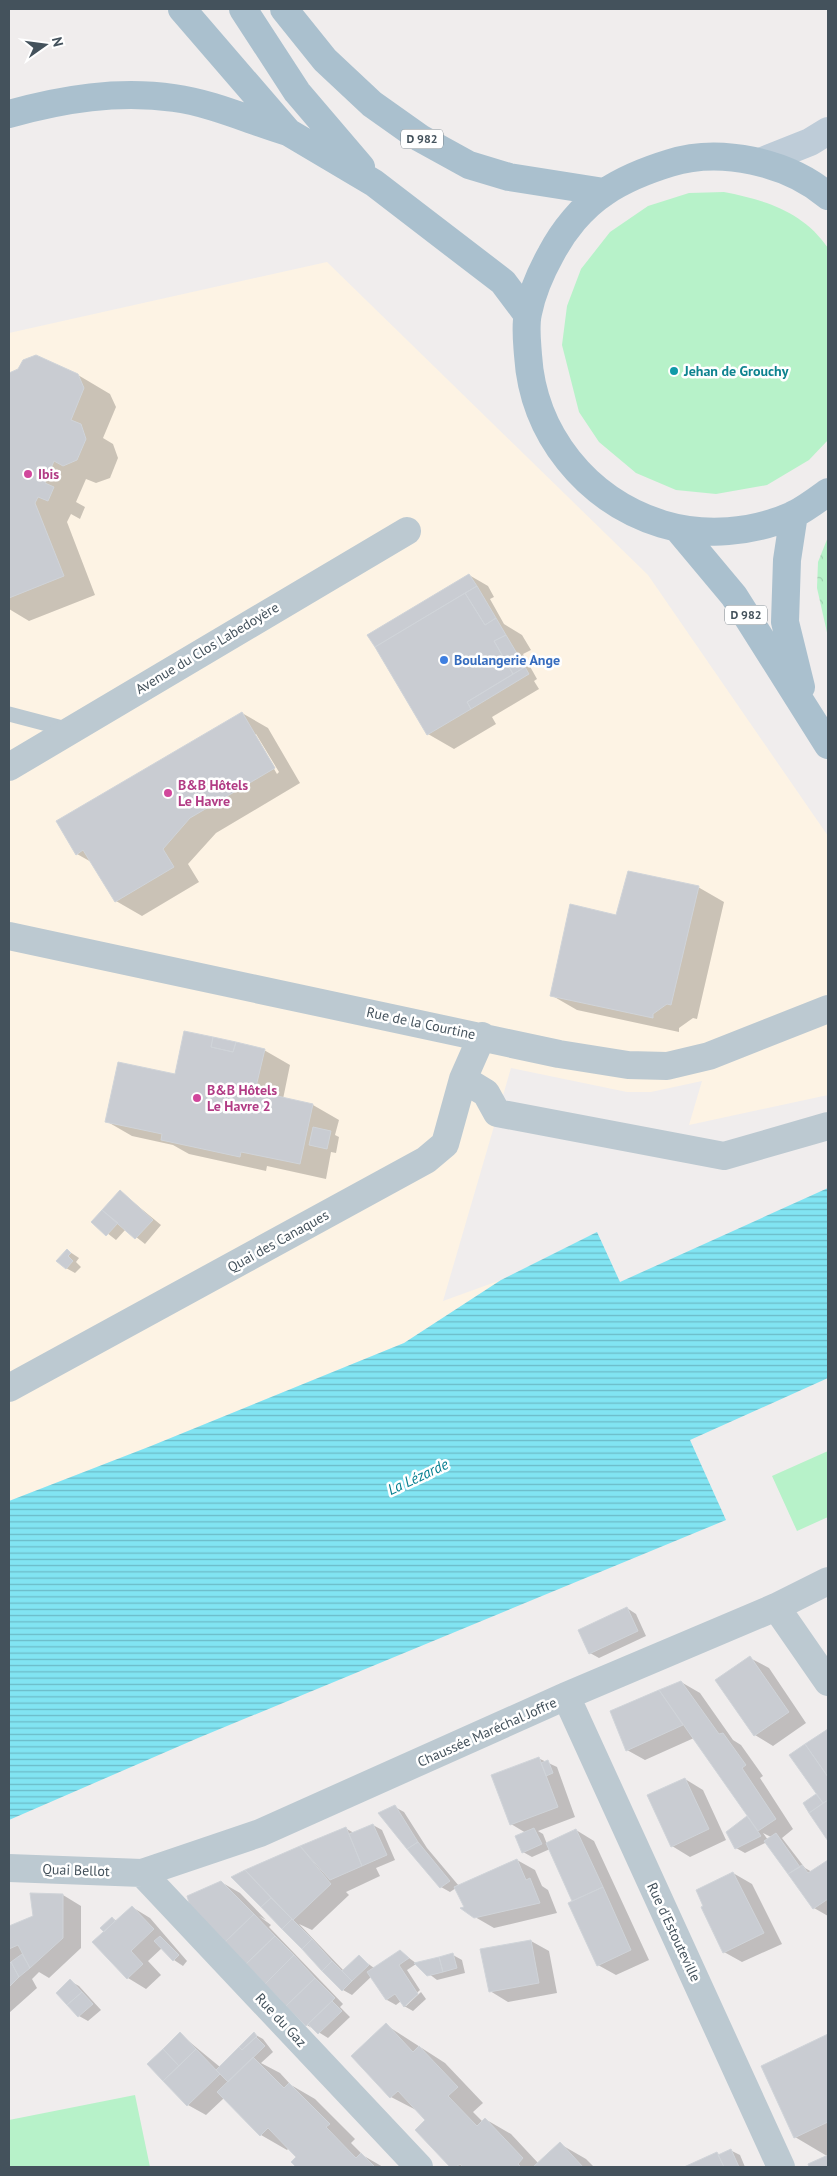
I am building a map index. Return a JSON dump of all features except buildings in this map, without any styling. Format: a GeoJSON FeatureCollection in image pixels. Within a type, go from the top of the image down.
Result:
{"type":"FeatureCollection","features":[{"type":"Feature","properties":{"kind":"main road"},"geometry":{"type":"LineString","coordinates":[[182,9],[288,132]]}},
{"type":"Feature","properties":{"kind":"main road"},"geometry":{"type":"LineString","coordinates":[[243,9],[297,92],[374,183]]}},
{"type":"Feature","properties":{"kind":"main road","name":"D 982"},"geometry":{"type":"LineString","coordinates":[[284,9],[325,60],[372,104],[420,138],[469,165],[509,177],[604,192]]}},
{"type":"Feature","properties":{"kind":"main road"},"geometry":{"type":"LineString","coordinates":[[9,114],[47,104],[127,94],[176,98],[288,132],[374,183],[503,282],[527,314]]}},
{"type":"Feature","properties":{"kind":"main road"},"geometry":{"type":"LineString","coordinates":[[828,196],[792,174],[760,162],[719,157],[678,160],[639,172],[604,192],[578,215],[558,241],[542,271],[527,314],[529,376],[539,412],[556,445],[579,475],[608,499],[642,518],[678,529],[717,532],[757,527],[794,514],[828,492]]}},
{"type":"Feature","properties":{"kind":"main road","name":"D 982"},"geometry":{"type":"LineString","coordinates":[[794,514],[787,560],[785,622],[806,708]]}},
{"type":"Feature","properties":{"kind":"main road","name":"D 982"},"geometry":{"type":"LineString","coordinates":[[678,529],[734,596],[828,745]]}},
{"type":"Feature","properties":{"kind":"street"},"geometry":{"type":"LineString","coordinates":[[760,162],[810,142],[828,131]]}},
{"type":"Feature","properties":{"kind":"street","name":"Avenue du Clos Labedoyère"},"geometry":{"type":"LineString","coordinates":[[9,767],[407,531]]}},
{"type":"Feature","properties":{"kind":"street","name":"Rue de la Courtine"},"geometry":{"type":"LineString","coordinates":[[9,936],[559,1054],[628,1065],[667,1066],[709,1056],[828,1008]]}},
{"type":"Feature","properties":{"kind":"street","name":"Quai des Canaques"},"geometry":{"type":"LineString","coordinates":[[9,1388],[426,1160],[445,1144],[463,1079],[482,1036]]}},
{"type":"Feature","properties":{"kind":"street"},"geometry":{"type":"LineString","coordinates":[[463,1079],[486,1093],[497,1113],[724,1156],[828,1126]]}},
{"type":"Feature","properties":{"kind":"street","name":"Chaussée Maréchal Joffre"},"geometry":{"type":"LineString","coordinates":[[142,1873],[260,1833],[566,1696],[776,1608],[828,1581]]}},
{"type":"Feature","properties":{"kind":"street"},"geometry":{"type":"LineString","coordinates":[[776,1608],[828,1682]]}},
{"type":"Feature","properties":{"kind":"street","name":"Rue d'Estouteville"},"geometry":{"type":"LineString","coordinates":[[566,1696],[781,2167]]}},
{"type":"Feature","properties":{"kind":"street","name":"Quai Bellot"},"geometry":{"type":"LineString","coordinates":[[9,1868],[142,1873]]}},
{"type":"Feature","properties":{"kind":"street","name":"Rue du Gaz"},"geometry":{"type":"LineString","coordinates":[[142,1873],[419,2167]]}},
{"type":"Feature","properties":{"kind":"lane"},"geometry":{"type":"LineString","coordinates":[[9,714],[70,730]]}},
{"type":"Feature","properties":{"kind":"shaded area"},"geometry":{"type":"Polygon","coordinates":[[[327,262],[648,575],[828,836],[828,1095],[689,1125],[702,1081],[651,1092],[627,1092],[511,1068],[443,1301],[501,1280],[404,1343],[151,1446],[9,1501],[9,333],[327,262]]]}},
{"type":"Feature","properties":{"kind":"green space"},"geometry":{"type":"Polygon","coordinates":[[[724,192],[768,203],[795,216],[818,235],[828,248],[828,440],[809,460],[767,485],[716,494],[676,490],[636,473],[599,442],[579,412],[562,345],[567,306],[581,269],[610,232],[648,206],[689,193],[724,192]]]}},
{"type":"Feature","properties":{"kind":"green space"},"geometry":{"type":"Polygon","coordinates":[[[828,537],[828,637],[817,588],[818,562],[828,537]]]}},
{"type":"Feature","properties":{"kind":"green space"},"geometry":{"type":"Polygon","coordinates":[[[828,1451],[828,1517],[797,1531],[772,1476],[828,1451]]]}},
{"type":"Feature","properties":{"kind":"green space"},"geometry":{"type":"Polygon","coordinates":[[[135,2095],[150,2167],[9,2167],[9,2120],[135,2095]]]}},
{"type":"Feature","properties":{"kind":"water","name":"La Lézarde"},"geometry":{"type":"Polygon","coordinates":[[[828,1188],[828,1378],[690,1440],[726,1520],[198,1738],[9,1820],[9,1501],[151,1446],[404,1343],[501,1280],[597,1232],[620,1282],[828,1188]]]}},
{"type":"Feature","properties":{"kind":"place","name":"Jehan de Grouchy"},"geometry":{"type":"Point","coordinates":[674,371]}},
{"type":"Feature","properties":{"kind":"place","name":"Ibis"},"geometry":{"type":"Point","coordinates":[28,474]}},
{"type":"Feature","properties":{"kind":"place","name":"Boulangerie Ange"},"geometry":{"type":"Point","coordinates":[444,660]}},
{"type":"Feature","properties":{"kind":"place","name":"B&B Hôtels Le Havre"},"geometry":{"type":"Point","coordinates":[168,793]}},
{"type":"Feature","properties":{"kind":"place","name":"B&B Hôtels Le Havre 2"},"geometry":{"type":"Point","coordinates":[197,1098]}}]}
